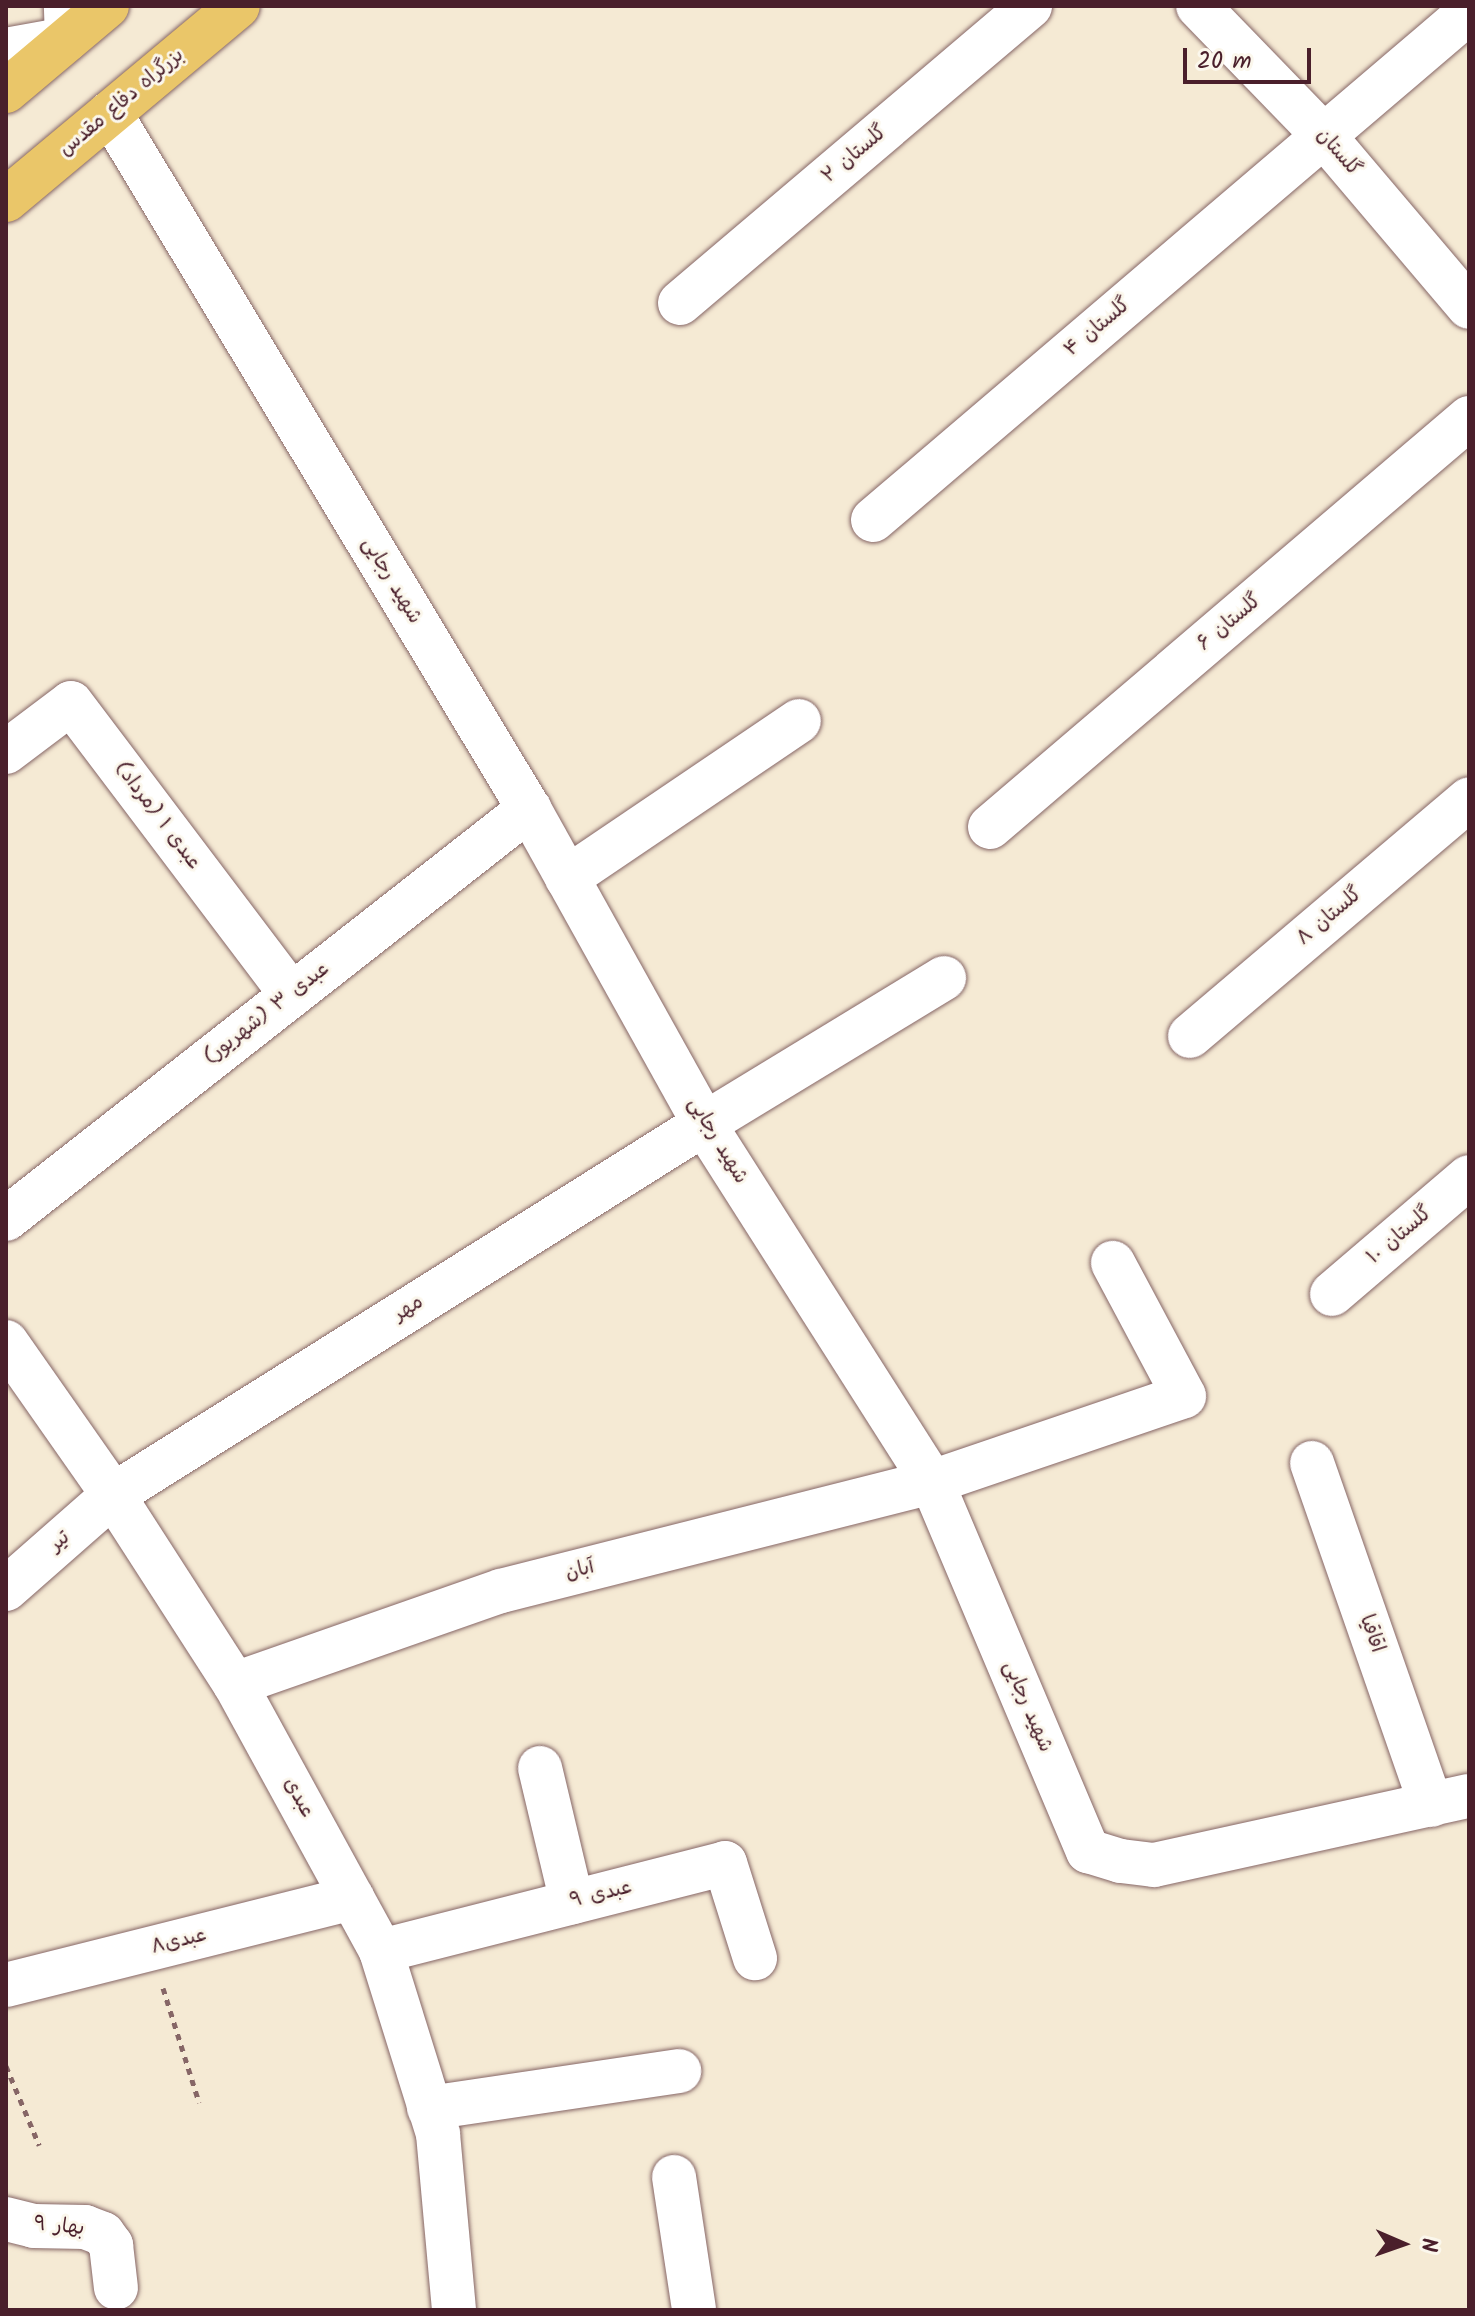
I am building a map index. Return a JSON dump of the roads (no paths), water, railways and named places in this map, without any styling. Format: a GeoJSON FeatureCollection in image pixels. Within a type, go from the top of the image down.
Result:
{"type":"FeatureCollection","features":[{"type":"Feature","properties":{"kind":"highway"},"geometry":{"type":"LineString","coordinates":[[6,91],[67,23],[107,6]]}},
{"type":"Feature","properties":{"kind":"highway","name":"بزرگراه دفاع مقدس"},"geometry":{"type":"LineString","coordinates":[[6,200],[238,6]]}},
{"type":"Feature","properties":{"kind":"street","name":"گلستان ۲"},"geometry":{"type":"LineString","coordinates":[[680,303],[1030,6]]}},
{"type":"Feature","properties":{"kind":"street","name":"گلستان"},"geometry":{"type":"LineString","coordinates":[[1198,6],[1324,136],[1469,307]]}},
{"type":"Feature","properties":{"kind":"street","name":"گلستان ۴"},"geometry":{"type":"LineString","coordinates":[[873,520],[1469,12]]}},
{"type":"Feature","properties":{"kind":"street"},"geometry":{"type":"LineString","coordinates":[[6,50],[67,23]]}},
{"type":"Feature","properties":{"kind":"street","name":"شهید رجایی"},"geometry":{"type":"LineString","coordinates":[[110,113],[529,809],[704,1124],[932,1482],[1088,1851],[1121,1861],[1154,1865],[1450,1801]]}},
{"type":"Feature","properties":{"kind":"street","name":"گلستان ۶"},"geometry":{"type":"LineString","coordinates":[[990,827],[1469,418]]}},
{"type":"Feature","properties":{"kind":"street","name":"عبدی ۱ (مرداد)"},"geometry":{"type":"LineString","coordinates":[[6,752],[71,703],[292,995]]}},
{"type":"Feature","properties":{"kind":"street"},"geometry":{"type":"LineString","coordinates":[[567,878],[799,721]]}},
{"type":"Feature","properties":{"kind":"street","name":"گلستان ۸"},"geometry":{"type":"LineString","coordinates":[[1190,1036],[1469,799]]}},
{"type":"Feature","properties":{"kind":"street","name":"عبدی ۳ (شهریور)"},"geometry":{"type":"LineString","coordinates":[[6,1219],[529,809]]}},
{"type":"Feature","properties":{"kind":"street","name":"مهر"},"geometry":{"type":"LineString","coordinates":[[113,1495],[704,1124],[944,978]]}},
{"type":"Feature","properties":{"kind":"street","name":"گلستان ۱۰"},"geometry":{"type":"LineString","coordinates":[[1332,1294],[1469,1177]]}},
{"type":"Feature","properties":{"kind":"street","name":"آبان"},"geometry":{"type":"LineString","coordinates":[[235,1684],[501,1591],[932,1482],[1184,1396],[1113,1263]]}},
{"type":"Feature","properties":{"kind":"street","name":"عبدی"},"geometry":{"type":"LineString","coordinates":[[6,1342],[113,1495],[235,1684],[381,1951],[438,2134],[454,2310]]}},
{"type":"Feature","properties":{"kind":"street","name":"اقاقیا"},"geometry":{"type":"LineString","coordinates":[[1312,1463],[1450,1801]]}},
{"type":"Feature","properties":{"kind":"street","name":"تیر"},"geometry":{"type":"LineString","coordinates":[[6,1589],[113,1495]]}},
{"type":"Feature","properties":{"kind":"street"},"geometry":{"type":"LineString","coordinates":[[540,1768],[572,1902]]}},
{"type":"Feature","properties":{"kind":"street","name":"عبدی ۹"},"geometry":{"type":"LineString","coordinates":[[381,1951],[725,1863],[755,1958]]}},
{"type":"Feature","properties":{"kind":"street","name":"عبدی۸"},"geometry":{"type":"LineString","coordinates":[[6,1985],[352,1898]]}},
{"type":"Feature","properties":{"kind":"street"},"geometry":{"type":"LineString","coordinates":[[429,2108],[679,2071]]}},
{"type":"Feature","properties":{"kind":"street"},"geometry":{"type":"LineString","coordinates":[[674,2177],[694,2310]]}},
{"type":"Feature","properties":{"kind":"street","name":"بهار ۹"},"geometry":{"type":"LineString","coordinates":[[6,2219],[34,2226],[85,2227],[103,2234],[111,2245],[116,2288]]}}]}
